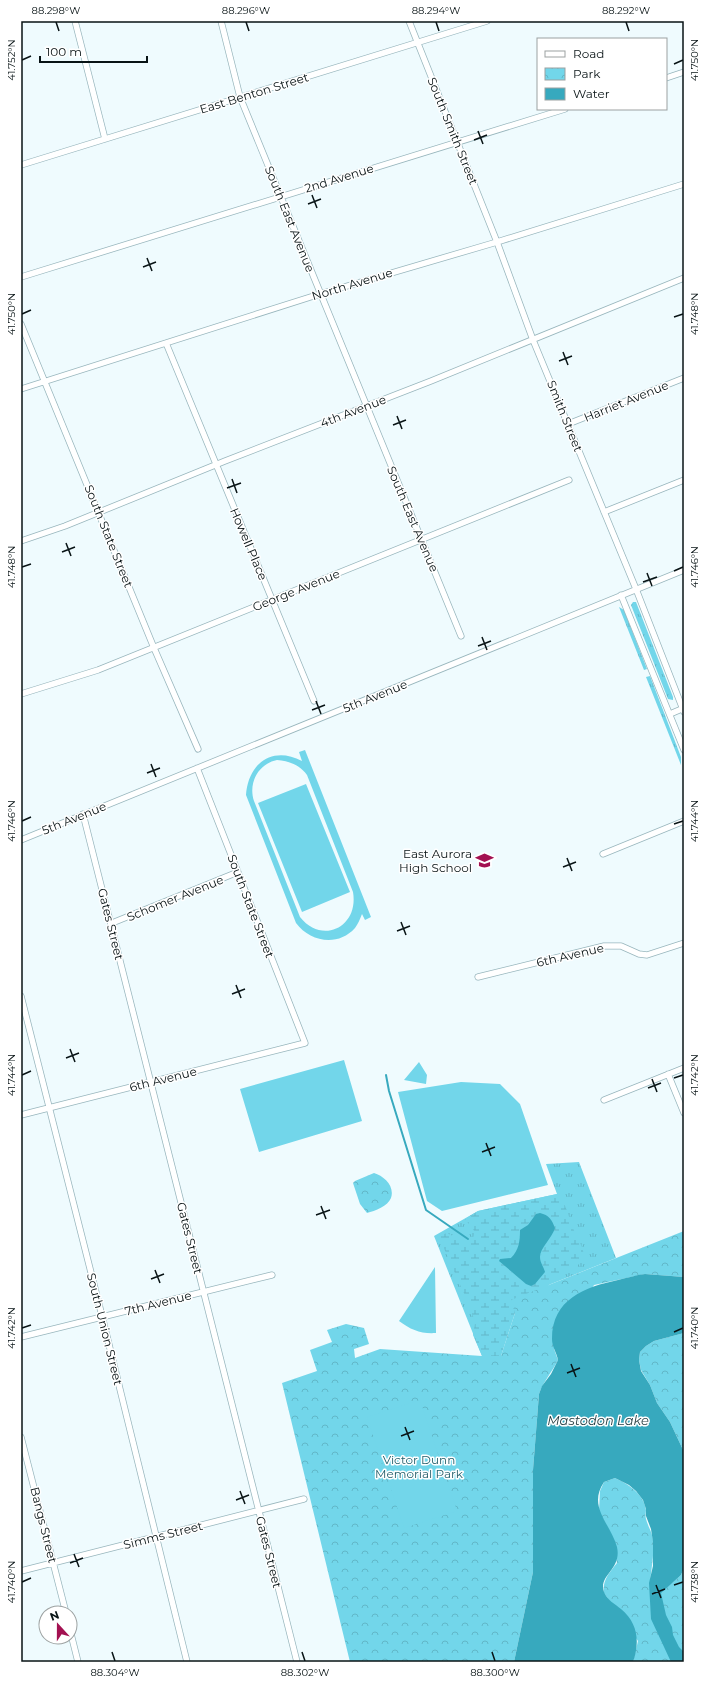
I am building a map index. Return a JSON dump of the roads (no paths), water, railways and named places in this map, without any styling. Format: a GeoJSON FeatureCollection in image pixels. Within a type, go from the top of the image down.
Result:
{"type":"FeatureCollection","features":[{"type":"Feature","properties":{"kind":"street"},"geometry":{"type":"LineString","coordinates":[[75,21],[105,139]]}},
{"type":"Feature","properties":{"kind":"street","name":"South East Avenue"},"geometry":{"type":"LineString","coordinates":[[221,21],[240,97],[461,636]]}},
{"type":"Feature","properties":{"kind":"street","name":"South Smith Street"},"geometry":{"type":"LineString","coordinates":[[409,21],[497,242]]}},
{"type":"Feature","properties":{"kind":"street","name":"East Benton Street"},"geometry":{"type":"LineString","coordinates":[[21,165],[486,21]]}},
{"type":"Feature","properties":{"kind":"street"},"geometry":{"type":"LineString","coordinates":[[667,78],[684,72]]}},
{"type":"Feature","properties":{"kind":"street","name":"2nd Avenue"},"geometry":{"type":"LineString","coordinates":[[21,277],[563,110]]}},
{"type":"Feature","properties":{"kind":"street","name":"North Avenue"},"geometry":{"type":"LineString","coordinates":[[21,389],[320,294],[497,242],[684,184]]}},
{"type":"Feature","properties":{"kind":"street","name":"Smith Street"},"geometry":{"type":"LineString","coordinates":[[497,242],[533,340],[684,709]]}},
{"type":"Feature","properties":{"kind":"street","name":"4th Avenue"},"geometry":{"type":"LineString","coordinates":[[21,541],[65,526],[431,381],[684,278]]}},
{"type":"Feature","properties":{"kind":"street","name":"South State Street"},"geometry":{"type":"LineString","coordinates":[[21,324],[154,648],[198,749]]}},
{"type":"Feature","properties":{"kind":"street","name":"Howell Place"},"geometry":{"type":"LineString","coordinates":[[166,343],[314,701]]}},
{"type":"Feature","properties":{"kind":"street","name":"Harriet Avenue"},"geometry":{"type":"LineString","coordinates":[[568,424],[684,378]]}},
{"type":"Feature","properties":{"kind":"street","name":"George Avenue"},"geometry":{"type":"LineString","coordinates":[[21,694],[98,670],[569,480]]}},
{"type":"Feature","properties":{"kind":"street"},"geometry":{"type":"LineString","coordinates":[[604,512],[684,480]]}},
{"type":"Feature","properties":{"kind":"street","name":"5th Avenue"},"geometry":{"type":"LineString","coordinates":[[21,840],[684,570]]}},
{"type":"Feature","properties":{"kind":"street"},"geometry":{"type":"LineString","coordinates":[[622,595],[684,750]]}},
{"type":"Feature","properties":{"kind":"street"},"geometry":{"type":"LineString","coordinates":[[670,714],[684,709]]}},
{"type":"Feature","properties":{"kind":"street","name":"South State Street"},"geometry":{"type":"LineString","coordinates":[[197,768],[305,1044]]}},
{"type":"Feature","properties":{"kind":"street","name":"Gates Street"},"geometry":{"type":"LineString","coordinates":[[83,814],[112,923],[150,1083],[297,1662]]}},
{"type":"Feature","properties":{"kind":"street"},"geometry":{"type":"LineString","coordinates":[[603,854],[684,821]]}},
{"type":"Feature","properties":{"kind":"street","name":"Schomer Avenue"},"geometry":{"type":"LineString","coordinates":[[112,923],[238,872]]}},
{"type":"Feature","properties":{"kind":"street","name":"6th Avenue"},"geometry":{"type":"LineString","coordinates":[[478,977],[604,946],[621,946],[639,954],[647,955],[684,943]]}},
{"type":"Feature","properties":{"kind":"street","name":"South Union Street"},"geometry":{"type":"LineString","coordinates":[[21,996],[102,1316],[187,1662]]}},
{"type":"Feature","properties":{"kind":"street","name":"6th Avenue"},"geometry":{"type":"LineString","coordinates":[[21,1115],[305,1044]]}},
{"type":"Feature","properties":{"kind":"street"},"geometry":{"type":"LineString","coordinates":[[604,1100],[684,1068]]}},
{"type":"Feature","properties":{"kind":"street"},"geometry":{"type":"LineString","coordinates":[[668,1074],[684,1113]]}},
{"type":"Feature","properties":{"kind":"street","name":"7th Avenue"},"geometry":{"type":"LineString","coordinates":[[21,1337],[272,1275]]}},
{"type":"Feature","properties":{"kind":"street","name":"Bangs Street"},"geometry":{"type":"LineString","coordinates":[[21,1437],[64,1605]]}},
{"type":"Feature","properties":{"kind":"street","name":"Simms Street"},"geometry":{"type":"LineString","coordinates":[[21,1571],[304,1499]]}},
{"type":"Feature","properties":{"kind":"street"},"geometry":{"type":"LineString","coordinates":[[74,1645],[78,1662]]}},
{"type":"Feature","properties":{"kind":"water"},"geometry":{"type":"Polygon","coordinates":[[[540,1213],[550,1218],[555,1228],[540,1257],[545,1272],[535,1284],[531,1286],[526,1284],[499,1261],[500,1259],[511,1258],[514,1255],[520,1238],[520,1230],[528,1225],[536,1214],[540,1213]]]}},
{"type":"Feature","properties":{"kind":"water","name":"Mastodon Lake"},"geometry":{"type":"Polygon","coordinates":[[[645,1274],[684,1277],[684,1333],[654,1341],[640,1352],[639,1360],[641,1371],[650,1385],[657,1403],[670,1422],[684,1452],[684,1568],[681,1575],[661,1593],[666,1615],[672,1627],[673,1635],[679,1647],[684,1652],[684,1662],[671,1662],[651,1619],[649,1583],[653,1566],[653,1542],[643,1500],[629,1485],[615,1478],[604,1482],[599,1491],[598,1499],[602,1515],[617,1547],[618,1555],[614,1567],[604,1581],[603,1586],[607,1597],[611,1602],[627,1614],[634,1627],[637,1640],[633,1662],[514,1662],[533,1572],[533,1470],[539,1394],[542,1386],[551,1374],[558,1360],[552,1342],[553,1325],[564,1305],[583,1291],[606,1283],[645,1274]]]}},
{"type":"Feature","properties":{"kind":"waterway"},"geometry":{"type":"LineString","coordinates":[[386,1075],[389,1091],[426,1210],[468,1239]]}},
{"type":"Feature","properties":{"kind":"place","name":"East Aurora High School"},"geometry":{"type":"Point","coordinates":[485,860]}},
{"type":"Feature","properties":{"kind":"park label","name":"Victor Dunn Memorial Park"},"geometry":{"type":"Point","coordinates":[419,1466]}}]}
